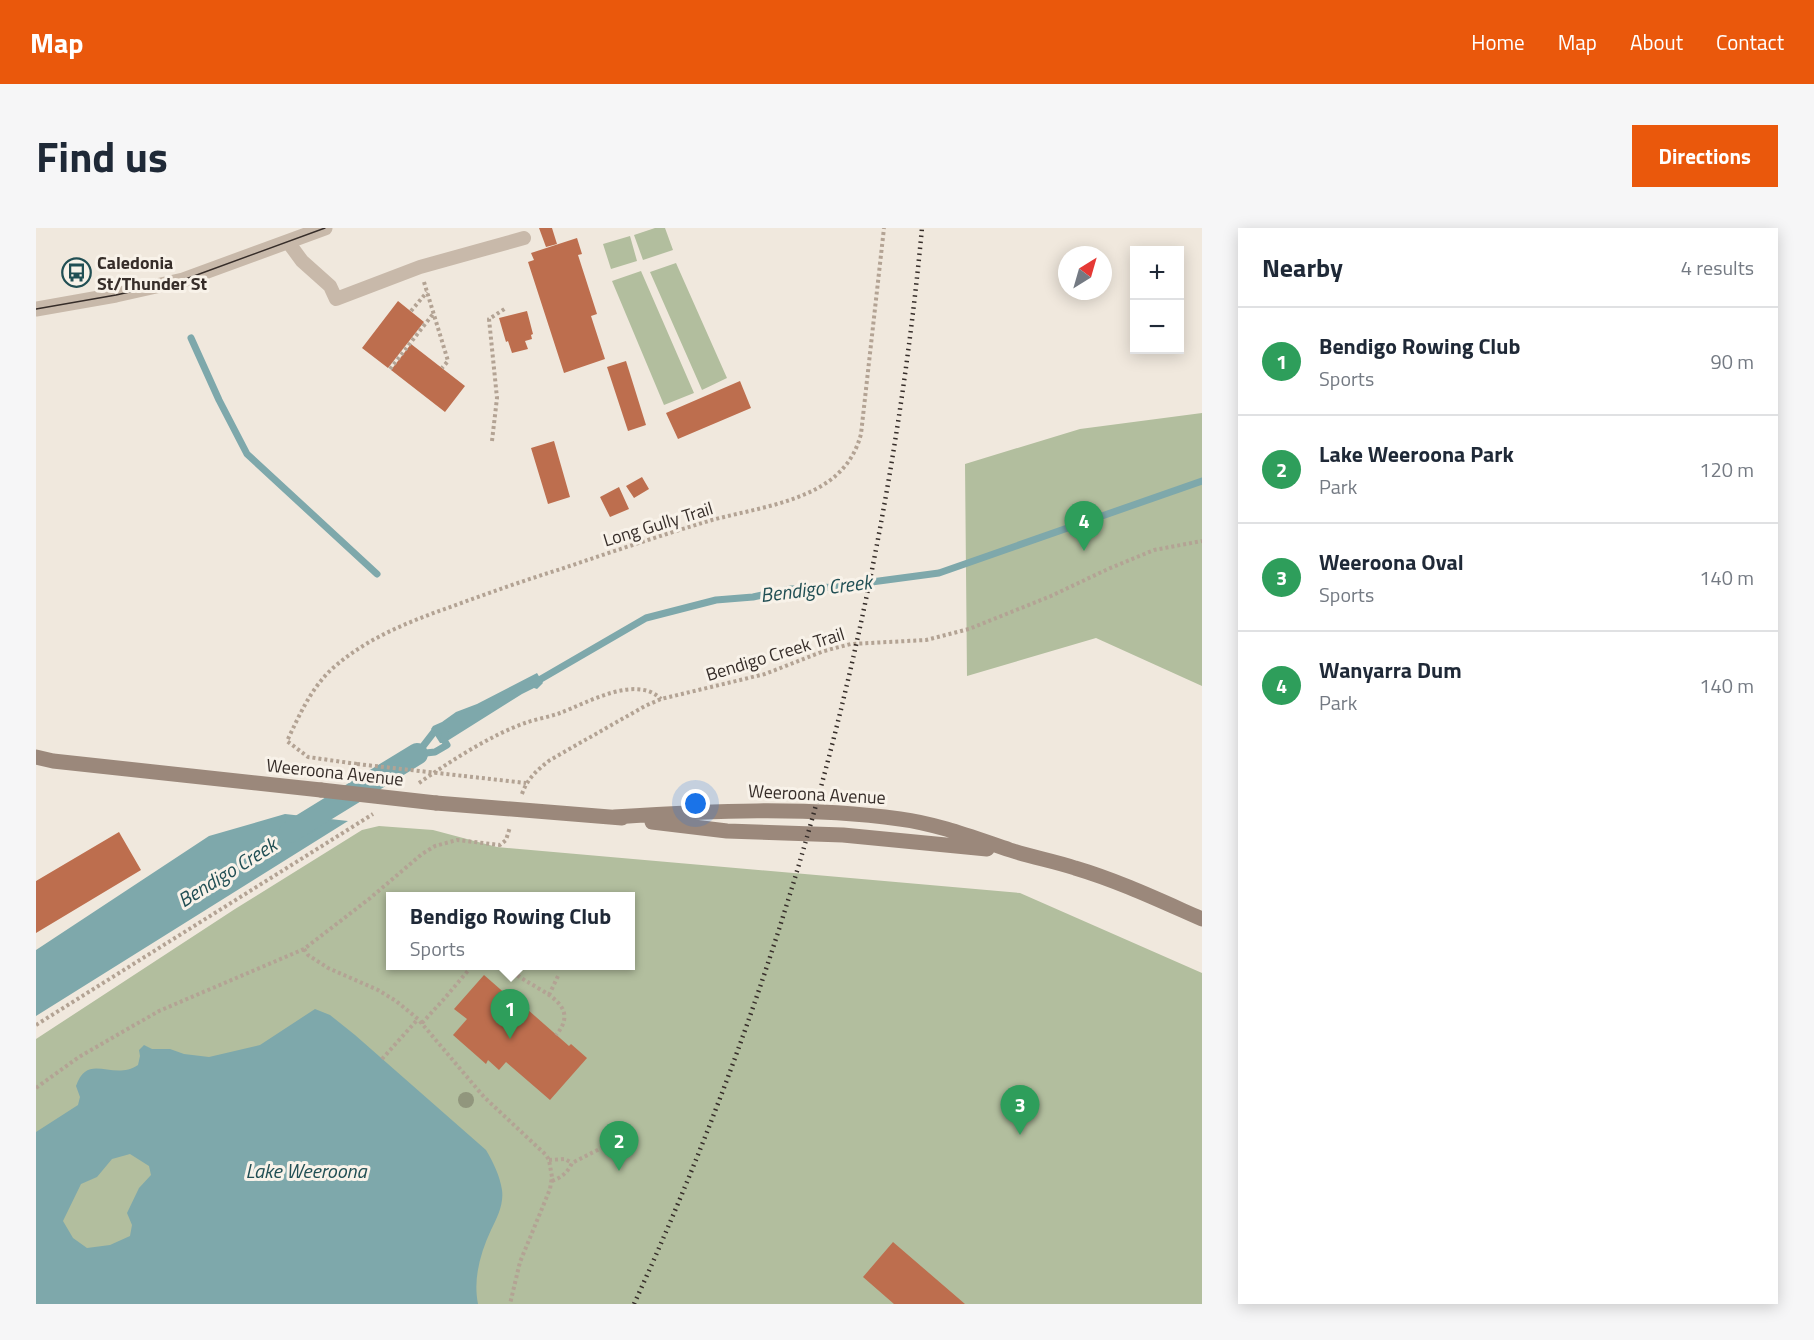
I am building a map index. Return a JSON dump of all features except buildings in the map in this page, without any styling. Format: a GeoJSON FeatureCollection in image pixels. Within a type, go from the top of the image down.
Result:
{"type":"FeatureCollection","features":[{"type":"Feature","properties":{"kind":"main road","name":"Weeroona Avenue"},"geometry":{"type":"LineString","coordinates":[[36,757],[53,761],[436,803],[614,817],[727,831],[843,835],[1013,851]]}},
{"type":"Feature","properties":{"kind":"main road","name":"Weeroona Avenue"},"geometry":{"type":"LineString","coordinates":[[36,763],[53,761]]}},
{"type":"Feature","properties":{"kind":"main road","name":"Weeroona Avenue"},"geometry":{"type":"LineString","coordinates":[[614,817],[729,810],[816,811],[872,815],[931,824],[1086,872],[1202,919]]}},
{"type":"Feature","properties":{"kind":"street"},"geometry":{"type":"LineString","coordinates":[[36,309],[183,280],[325,228]]}},
{"type":"Feature","properties":{"kind":"lane"},"geometry":{"type":"LineString","coordinates":[[288,242],[302,261],[330,286],[336,299],[420,267],[524,238]]}},
{"type":"Feature","properties":{"kind":"path","name":"Long Gully Trail"},"geometry":{"type":"LineString","coordinates":[[357,764],[308,757],[287,741],[303,707],[321,682],[346,658],[378,636],[507,586],[711,521],[788,501],[814,490],[835,476],[852,458],[861,434],[884,228]]}},
{"type":"Feature","properties":{"kind":"path"},"geometry":{"type":"LineString","coordinates":[[420,267],[448,361],[442,368]]}},
{"type":"Feature","properties":{"kind":"path"},"geometry":{"type":"LineString","coordinates":[[411,311],[427,291]]}},
{"type":"Feature","properties":{"kind":"path"},"geometry":{"type":"LineString","coordinates":[[492,441],[497,398],[489,319],[506,308]]}},
{"type":"Feature","properties":{"kind":"path"},"geometry":{"type":"LineString","coordinates":[[390,369],[434,314]]}},
{"type":"Feature","properties":{"kind":"path","name":"Bendigo Creek Trail"},"geometry":{"type":"LineString","coordinates":[[357,764],[526,783],[550,760],[661,699],[765,674],[824,651],[851,644],[926,640],[969,629],[1051,596],[1154,550],[1202,541]]}},
{"type":"Feature","properties":{"kind":"path"},"geometry":{"type":"LineString","coordinates":[[411,788],[447,764],[506,732],[600,696],[640,690],[654,694],[661,699]]}},
{"type":"Feature","properties":{"kind":"path"},"geometry":{"type":"LineString","coordinates":[[36,1088],[79,1057],[159,1011],[304,949],[435,846],[457,840],[500,845],[504,843],[517,810]]}},
{"type":"Feature","properties":{"kind":"path"},"geometry":{"type":"LineString","coordinates":[[36,1025],[375,812]]}},
{"type":"Feature","properties":{"kind":"path"},"geometry":{"type":"LineString","coordinates":[[304,949],[308,955],[328,968],[378,990],[396,1001],[418,1019],[484,1097],[526,1134],[549,1160],[552,1181],[520,1263],[510,1304]]}},
{"type":"Feature","properties":{"kind":"path"},"geometry":{"type":"LineString","coordinates":[[422,1023],[468,970]]}},
{"type":"Feature","properties":{"kind":"path"},"geometry":{"type":"LineString","coordinates":[[508,970],[549,995],[560,1005],[565,1024],[556,1035]]}},
{"type":"Feature","properties":{"kind":"path"},"geometry":{"type":"LineString","coordinates":[[549,995],[558,976]]}},
{"type":"Feature","properties":{"kind":"path"},"geometry":{"type":"LineString","coordinates":[[382,1059],[418,1019]]}},
{"type":"Feature","properties":{"kind":"path"},"geometry":{"type":"LineString","coordinates":[[552,1181],[567,1171],[572,1163],[619,1139]]}},
{"type":"Feature","properties":{"kind":"path"},"geometry":{"type":"LineString","coordinates":[[549,1160],[565,1159],[572,1163]]}},
{"type":"Feature","properties":{"kind":"green space"},"geometry":{"type":"Polygon","coordinates":[[[655,228],[665,228],[673,250],[643,260],[634,235],[655,228]]]}},
{"type":"Feature","properties":{"kind":"green space"},"geometry":{"type":"Polygon","coordinates":[[[630,236],[637,261],[611,269],[603,244],[630,236]]]}},
{"type":"Feature","properties":{"kind":"green space"},"geometry":{"type":"Polygon","coordinates":[[[676,263],[727,378],[702,390],[650,272],[676,263]]]}},
{"type":"Feature","properties":{"kind":"green space"},"geometry":{"type":"Polygon","coordinates":[[[641,271],[694,393],[664,405],[612,281],[641,271]]]}},
{"type":"Feature","properties":{"kind":"green space"},"geometry":{"type":"Polygon","coordinates":[[[1202,413],[1202,686],[1096,638],[967,676],[965,464],[1080,429],[1202,413]]]}},
{"type":"Feature","properties":{"kind":"green space"},"geometry":{"type":"Polygon","coordinates":[[[379,826],[433,830],[497,847],[1020,893],[1202,973],[1202,1304],[36,1304],[36,1039],[235,909],[362,830],[379,826]]]}},
{"type":"Feature","properties":{"kind":"water"},"geometry":{"type":"Polygon","coordinates":[[[537,673],[543,683],[537,689],[534,688],[522,694],[444,743],[440,743],[431,729],[456,712],[477,704],[537,673]]]}},
{"type":"Feature","properties":{"kind":"water"},"geometry":{"type":"Polygon","coordinates":[[[285,814],[348,821],[36,1016],[36,950],[209,836],[285,814]]]}},
{"type":"Feature","properties":{"kind":"water","name":"Lake Weeroona"},"geometry":{"type":"Polygon","coordinates":[[[315,1009],[330,1015],[486,1150],[498,1174],[502,1200],[500,1211],[478,1267],[476,1285],[478,1304],[36,1304],[36,1132],[78,1105],[80,1097],[76,1086],[81,1076],[87,1070],[94,1068],[119,1071],[138,1065],[139,1050],[144,1045],[152,1049],[170,1049],[184,1054],[209,1057],[260,1045],[315,1009]],[[130,1154],[112,1159],[97,1177],[81,1184],[63,1221],[73,1238],[87,1248],[110,1245],[130,1236],[132,1225],[127,1213],[139,1188],[151,1175],[149,1166],[130,1154]]]}},
{"type":"Feature","properties":{"kind":"waterway"},"geometry":{"type":"LineString","coordinates":[[191,338],[247,454],[377,574]]}},
{"type":"Feature","properties":{"kind":"waterway","name":"Bendigo Creek"},"geometry":{"type":"LineString","coordinates":[[534,683],[646,618],[716,600],[753,597],[791,589],[834,587],[939,573],[1202,481]]}},
{"type":"Feature","properties":{"kind":"waterway","name":"Bendigo Creek"},"geometry":{"type":"LineString","coordinates":[[417,754],[434,732],[438,729],[442,730]]}},
{"type":"Feature","properties":{"kind":"waterway","name":"Bendigo Creek"},"geometry":{"type":"LineString","coordinates":[[417,754],[435,752],[447,745],[444,740],[445,733]]}},
{"type":"Feature","properties":{"kind":"waterway","name":"Bendigo Creek"},"geometry":{"type":"LineString","coordinates":[[290,832],[417,754]]}},
{"type":"Feature","properties":{"kind":"tram line"},"geometry":{"type":"LineString","coordinates":[[36,309],[183,280],[325,228]]}},
{"type":"Feature","properties":{"kind":"railway"},"geometry":{"type":"LineString","coordinates":[[634,1304],[690,1175],[740,1044],[784,912],[823,778],[857,642],[884,506],[906,367],[922,228]]}},
{"type":"Feature","properties":{"kind":"place","name":"Caledonia St/Thunder St"},"geometry":{"type":"Point","coordinates":[76,272]}},
{"type":"Feature","properties":{"kind":"place","name":"Wanyarra Dum"},"geometry":{"type":"Point","coordinates":[1084,551]}},
{"type":"Feature","properties":{"kind":"place","name":"Bendigo Rowing Club"},"geometry":{"type":"Point","coordinates":[510,1039]}},
{"type":"Feature","properties":{"kind":"place","name":"Weeroona Oval"},"geometry":{"type":"Point","coordinates":[1020,1135]}},
{"type":"Feature","properties":{"kind":"place","name":"Lake Weeroona Park"},"geometry":{"type":"Point","coordinates":[619,1171]}}]}
